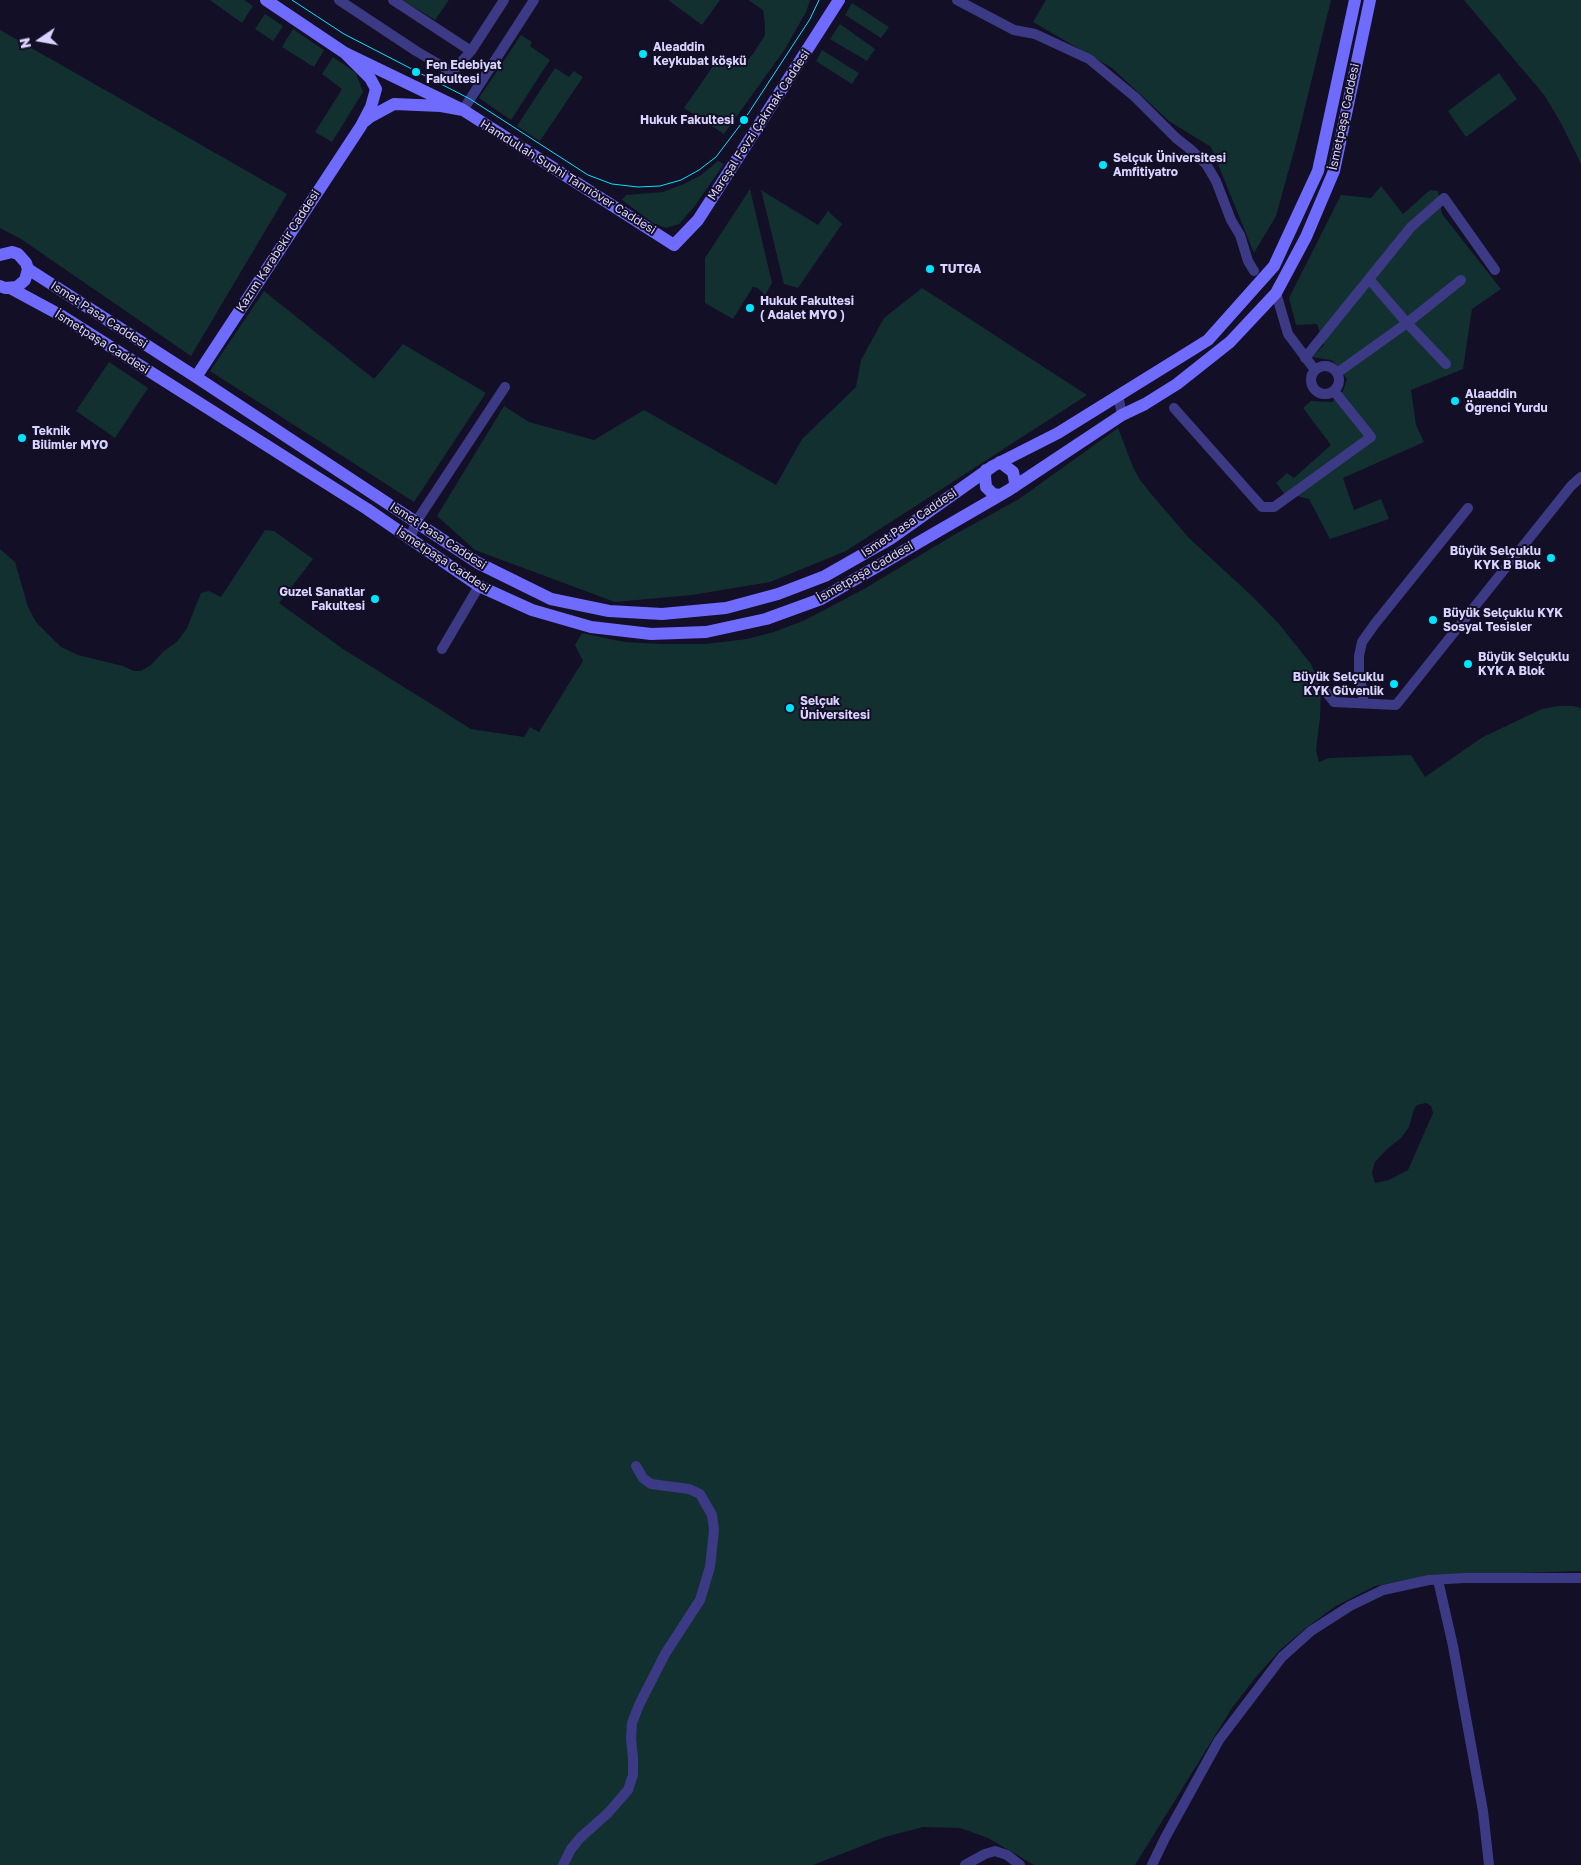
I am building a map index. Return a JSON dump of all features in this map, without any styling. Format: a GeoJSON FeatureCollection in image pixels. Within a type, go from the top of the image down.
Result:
{"type":"FeatureCollection","features":[{"type":"Feature","properties":{"kind":"main road"},"geometry":{"type":"LineString","coordinates":[[266,0],[345,53],[370,78],[381,101],[394,104],[440,106],[463,110]]}},
{"type":"Feature","properties":{"kind":"main road","name":"Mareşal Fevzi Çakmak Caddesi"},"geometry":{"type":"LineString","coordinates":[[674,244],[698,220],[839,0]]}},
{"type":"Feature","properties":{"kind":"main road","name":"Ismet Pasa Caddesi"},"geometry":{"type":"LineString","coordinates":[[2,252],[18,254],[23,258],[28,269],[478,563],[552,599],[609,611],[662,614],[726,608],[778,594],[825,576],[890,539],[986,470],[1058,434],[1208,340],[1274,266],[1318,171],[1355,0]]}},
{"type":"Feature","properties":{"kind":"main road","name":"İsmetpaşa Caddesi"},"geometry":{"type":"LineString","coordinates":[[6,287],[78,327],[367,509],[479,586],[532,610],[591,627],[652,634],[706,632],[766,619],[821,599],[1014,487],[1122,415],[1146,404],[1177,384],[1230,342],[1276,293],[1306,237],[1334,171],[1370,0]]}},
{"type":"Feature","properties":{"kind":"main road","name":"Hamdullah Suphi Tanrıöver Caddesi"},"geometry":{"type":"LineString","coordinates":[[345,53],[463,110],[674,244]]}},
{"type":"Feature","properties":{"kind":"main road"},"geometry":{"type":"LineString","coordinates":[[392,75],[401,80],[404,89],[402,98],[370,117],[361,126],[371,106],[379,80],[392,75]]}},
{"type":"Feature","properties":{"kind":"main road","name":"Kazım Karabekir Caddesi"},"geometry":{"type":"LineString","coordinates":[[196,377],[361,126]]}},
{"type":"Feature","properties":{"kind":"main road"},"geometry":{"type":"LineString","coordinates":[[6,287],[22,284],[28,275],[28,269]]}},
{"type":"Feature","properties":{"kind":"main road"},"geometry":{"type":"LineString","coordinates":[[1000,462],[1013,472],[1016,482],[1014,487]]}},
{"type":"Feature","properties":{"kind":"main road"},"geometry":{"type":"LineString","coordinates":[[986,470],[984,476],[986,487],[989,492],[1000,495]]}},
{"type":"Feature","properties":{"kind":"street"},"geometry":{"type":"LineString","coordinates":[[339,0],[416,51],[452,72],[471,50],[504,0]]}},
{"type":"Feature","properties":{"kind":"street"},"geometry":{"type":"LineString","coordinates":[[393,0],[471,50]]}},
{"type":"Feature","properties":{"kind":"street"},"geometry":{"type":"LineString","coordinates":[[463,110],[534,0]]}},
{"type":"Feature","properties":{"kind":"street"},"geometry":{"type":"LineString","coordinates":[[958,0],[1014,30],[1034,34],[1089,59],[1135,97],[1176,138],[1206,164],[1216,182],[1231,220],[1240,235],[1248,261],[1254,271]]}},
{"type":"Feature","properties":{"kind":"street"},"geometry":{"type":"LineString","coordinates":[[1305,358],[1411,227],[1444,198],[1495,270]]}},
{"type":"Feature","properties":{"kind":"street"},"geometry":{"type":"LineString","coordinates":[[1369,279],[1446,364]]}},
{"type":"Feature","properties":{"kind":"street"},"geometry":{"type":"LineString","coordinates":[[1337,373],[1407,323],[1461,280]]}},
{"type":"Feature","properties":{"kind":"street"},"geometry":{"type":"LineString","coordinates":[[1276,293],[1288,334],[1315,370]]}},
{"type":"Feature","properties":{"kind":"street"},"geometry":{"type":"LineString","coordinates":[[1326,366],[1334,369],[1337,373],[1339,383],[1334,391],[1326,395],[1314,389],[1310,379],[1315,370],[1326,366]]}},
{"type":"Feature","properties":{"kind":"street"},"geometry":{"type":"LineString","coordinates":[[410,539],[416,522],[505,387]]}},
{"type":"Feature","properties":{"kind":"street"},"geometry":{"type":"LineString","coordinates":[[1174,408],[1262,506],[1274,507],[1371,437],[1334,391]]}},
{"type":"Feature","properties":{"kind":"street"},"geometry":{"type":"LineString","coordinates":[[1118,395],[1122,415]]}},
{"type":"Feature","properties":{"kind":"street"},"geometry":{"type":"LineString","coordinates":[[1327,693],[1334,702],[1396,706],[1571,486],[1581,477]]}},
{"type":"Feature","properties":{"kind":"street"},"geometry":{"type":"LineString","coordinates":[[1363,703],[1363,691],[1359,677],[1359,656],[1362,642],[1468,508]]}},
{"type":"Feature","properties":{"kind":"street"},"geometry":{"type":"LineString","coordinates":[[442,649],[479,586]]}},
{"type":"Feature","properties":{"kind":"street"},"geometry":{"type":"LineString","coordinates":[[563,1865],[571,1849],[580,1838],[608,1813],[628,1790],[633,1775],[632,1723],[665,1654],[700,1600],[710,1567],[714,1530],[712,1514],[700,1494],[689,1489],[650,1484],[643,1478],[636,1466]]}},
{"type":"Feature","properties":{"kind":"street"},"geometry":{"type":"LineString","coordinates":[[1152,1865],[1169,1829],[1219,1740],[1282,1657],[1311,1631],[1350,1606],[1383,1590],[1438,1580],[1465,1578],[1581,1578]]}},
{"type":"Feature","properties":{"kind":"street"},"geometry":{"type":"LineString","coordinates":[[1438,1580],[1453,1646],[1483,1811],[1489,1865]]}},
{"type":"Feature","properties":{"kind":"street"},"geometry":{"type":"LineString","coordinates":[[965,1865],[994,1851],[1007,1855],[1020,1865]]}},
{"type":"Feature","properties":{"kind":"green space"},"geometry":{"type":"Polygon","coordinates":[[[210,0],[244,0],[253,6],[242,23],[210,0]]]}},
{"type":"Feature","properties":{"kind":"green space"},"geometry":{"type":"Polygon","coordinates":[[[402,0],[449,0],[435,20],[402,0]]]}},
{"type":"Feature","properties":{"kind":"green space"},"geometry":{"type":"Polygon","coordinates":[[[668,0],[720,0],[702,25],[668,0]]]}},
{"type":"Feature","properties":{"kind":"green space"},"geometry":{"type":"Polygon","coordinates":[[[748,0],[810,0],[806,12],[785,49],[724,134],[684,108],[718,59],[728,64],[746,62],[765,35],[763,10],[748,0]]]}},
{"type":"Feature","properties":{"kind":"green space"},"geometry":{"type":"Polygon","coordinates":[[[1046,0],[1331,0],[1297,140],[1276,216],[1254,253],[1211,147],[1169,121],[1112,68],[1033,22],[1046,0]]]}},
{"type":"Feature","properties":{"kind":"green space"},"geometry":{"type":"Polygon","coordinates":[[[1464,0],[1581,0],[1581,164],[1545,96],[1464,0]]]}},
{"type":"Feature","properties":{"kind":"green space"},"geometry":{"type":"Polygon","coordinates":[[[852,3],[889,27],[881,38],[845,15],[852,3]]]}},
{"type":"Feature","properties":{"kind":"green space"},"geometry":{"type":"Polygon","coordinates":[[[265,14],[283,26],[273,41],[255,29],[265,14]]]}},
{"type":"Feature","properties":{"kind":"green space"},"geometry":{"type":"Polygon","coordinates":[[[840,24],[875,49],[867,61],[830,39],[840,24]]]}},
{"type":"Feature","properties":{"kind":"green space"},"geometry":{"type":"Polygon","coordinates":[[[293,29],[324,50],[314,67],[282,47],[293,29]]]}},
{"type":"Feature","properties":{"kind":"green space"},"geometry":{"type":"Polygon","coordinates":[[[0,30],[287,194],[191,356],[21,239],[0,228],[0,30]]]}},
{"type":"Feature","properties":{"kind":"green space"},"geometry":{"type":"Polygon","coordinates":[[[521,35],[532,42],[530,46],[550,60],[511,120],[479,98],[521,35]]]}},
{"type":"Feature","properties":{"kind":"green space"},"geometry":{"type":"Polygon","coordinates":[[[822,50],[859,73],[852,84],[816,61],[822,50]]]}},
{"type":"Feature","properties":{"kind":"green space"},"geometry":{"type":"Polygon","coordinates":[[[333,57],[356,73],[363,92],[332,142],[315,132],[342,89],[322,74],[333,57]]]}},
{"type":"Feature","properties":{"kind":"green space"},"geometry":{"type":"Polygon","coordinates":[[[555,68],[569,77],[574,71],[583,77],[540,141],[517,126],[555,68]]]}},
{"type":"Feature","properties":{"kind":"green space"},"geometry":{"type":"Polygon","coordinates":[[[1499,73],[1517,99],[1466,137],[1448,111],[1499,73]]]}},
{"type":"Feature","properties":{"kind":"green space"},"geometry":{"type":"Polygon","coordinates":[[[718,161],[724,164],[694,207],[679,224],[666,228],[653,223],[622,200],[626,195],[663,192],[684,184],[701,175],[718,161]]]}},
{"type":"Feature","properties":{"kind":"green space"},"geometry":{"type":"Polygon","coordinates":[[[1381,186],[1403,214],[1430,190],[1438,191],[1442,214],[1501,289],[1472,309],[1463,369],[1411,390],[1416,425],[1424,442],[1343,478],[1354,510],[1381,499],[1389,519],[1330,539],[1309,499],[1284,493],[1276,483],[1287,473],[1294,478],[1331,445],[1303,408],[1311,401],[1332,402],[1343,391],[1347,379],[1331,360],[1312,357],[1324,345],[1317,324],[1296,325],[1289,298],[1341,195],[1371,198],[1381,186]]]}},
{"type":"Feature","properties":{"kind":"green space"},"geometry":{"type":"Polygon","coordinates":[[[750,189],[772,283],[765,295],[758,288],[753,287],[733,319],[705,303],[705,258],[750,189]]]}},
{"type":"Feature","properties":{"kind":"green space"},"geometry":{"type":"Polygon","coordinates":[[[761,190],[818,225],[828,211],[842,224],[798,288],[784,284],[761,190]]]}},
{"type":"Feature","properties":{"kind":"green space"},"geometry":{"type":"Polygon","coordinates":[[[922,288],[1087,395],[846,551],[770,582],[692,595],[615,602],[475,550],[437,516],[504,406],[529,422],[594,440],[644,410],[776,485],[802,439],[856,387],[861,360],[884,318],[922,288]]]}},
{"type":"Feature","properties":{"kind":"green space"},"geometry":{"type":"Polygon","coordinates":[[[264,291],[374,379],[403,344],[486,393],[414,502],[210,371],[264,291]]]}},
{"type":"Feature","properties":{"kind":"green space"},"geometry":{"type":"Polygon","coordinates":[[[109,362],[148,388],[115,438],[76,411],[109,362]]]}},
{"type":"Feature","properties":{"kind":"green space"},"geometry":{"type":"Polygon","coordinates":[[[1118,428],[1133,467],[1140,480],[1152,495],[1189,538],[1253,597],[1279,624],[1311,664],[1321,687],[1316,750],[1319,762],[1329,758],[1411,755],[1425,777],[1483,737],[1542,709],[1558,706],[1581,708],[1581,1571],[1427,1576],[1375,1586],[1336,1606],[1280,1650],[1256,1677],[1232,1708],[1135,1865],[1034,1865],[988,1838],[960,1828],[923,1827],[885,1837],[813,1865],[0,1865],[0,549],[15,562],[28,607],[36,622],[61,647],[78,655],[123,666],[134,671],[141,671],[151,665],[163,652],[178,641],[187,628],[201,593],[209,591],[221,597],[265,530],[274,531],[313,559],[279,603],[343,649],[471,729],[524,737],[530,727],[539,732],[583,661],[575,645],[582,633],[624,642],[705,644],[747,639],[774,632],[805,620],[864,589],[952,536],[1019,499],[1118,428]],[[1426,1103],[1417,1105],[1409,1127],[1401,1138],[1375,1162],[1372,1173],[1375,1183],[1389,1180],[1408,1170],[1433,1113],[1431,1106],[1426,1103]]]}},
{"type":"Feature","properties":{"kind":"tram line"},"geometry":{"type":"LineString","coordinates":[[292,0],[344,34],[470,99],[588,175],[612,184],[638,187],[660,186],[681,180],[699,170],[716,157],[744,120],[810,19],[819,0]]}},
{"type":"Feature","properties":{"kind":"place","name":"Aleaddin Keykubat köşkü"},"geometry":{"type":"Point","coordinates":[643,54]}},
{"type":"Feature","properties":{"kind":"place","name":"Fen Edebiyat Fakultesi"},"geometry":{"type":"Point","coordinates":[416,72]}},
{"type":"Feature","properties":{"kind":"place","name":"Hukuk Fakultesi"},"geometry":{"type":"Point","coordinates":[744,120]}},
{"type":"Feature","properties":{"kind":"place","name":"Selçuk Üniversitesi Amfitiyatro"},"geometry":{"type":"Point","coordinates":[1103,165]}},
{"type":"Feature","properties":{"kind":"place","name":"TUTGA"},"geometry":{"type":"Point","coordinates":[930,269]}},
{"type":"Feature","properties":{"kind":"place","name":"Hukuk Fakultesi ( Adalet MYO )"},"geometry":{"type":"Point","coordinates":[750,308]}},
{"type":"Feature","properties":{"kind":"place","name":"Alaaddin Öğrenci Yurdu"},"geometry":{"type":"Point","coordinates":[1455,401]}},
{"type":"Feature","properties":{"kind":"place","name":"Teknik Bilimler MYO"},"geometry":{"type":"Point","coordinates":[22,438]}},
{"type":"Feature","properties":{"kind":"place","name":"Büyük Selçuklu KYK B Blok"},"geometry":{"type":"Point","coordinates":[1551,558]}},
{"type":"Feature","properties":{"kind":"place","name":"Guzel Sanatlar Fakultesi"},"geometry":{"type":"Point","coordinates":[375,599]}},
{"type":"Feature","properties":{"kind":"place","name":"Büyük Selçuklu KYK Sosyal Tesisler"},"geometry":{"type":"Point","coordinates":[1433,620]}},
{"type":"Feature","properties":{"kind":"place","name":"Büyük Selçuklu KYK A Blok"},"geometry":{"type":"Point","coordinates":[1468,664]}},
{"type":"Feature","properties":{"kind":"place","name":"Büyük Selçuklu KYK Güvenlik"},"geometry":{"type":"Point","coordinates":[1394,684]}},
{"type":"Feature","properties":{"kind":"place","name":"Selçuk Üniversitesi"},"geometry":{"type":"Point","coordinates":[790,708]}}]}
